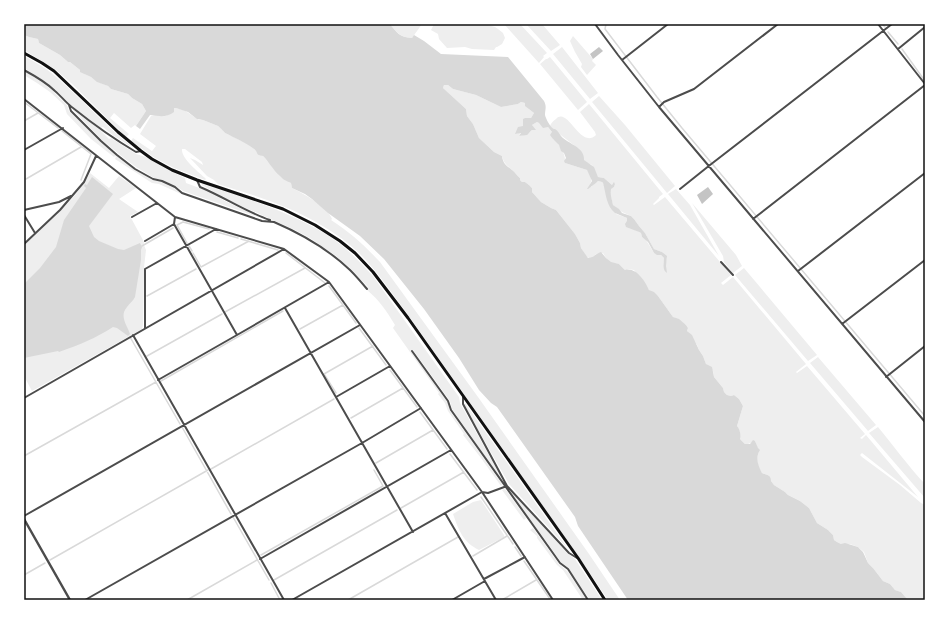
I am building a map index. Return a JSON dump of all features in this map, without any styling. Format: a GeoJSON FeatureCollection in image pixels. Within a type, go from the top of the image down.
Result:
{"type":"FeatureCollection","features":[{"type":"Feature","properties":{"kind":"main road"},"geometry":{"type":"LineString","coordinates":[[24,53],[54,71],[118,132],[141,151],[172,170],[283,209],[316,225],[350,249],[373,272],[408,318],[578,558],[605,600]]}},
{"type":"Feature","properties":{"kind":"street"},"geometry":{"type":"LineString","coordinates":[[597,24],[660,106],[925,422]]}},
{"type":"Feature","properties":{"kind":"street"},"geometry":{"type":"LineString","coordinates":[[623,59],[668,24]]}},
{"type":"Feature","properties":{"kind":"street"},"geometry":{"type":"LineString","coordinates":[[660,106],[664,102],[694,89],[778,24]]}},
{"type":"Feature","properties":{"kind":"street"},"geometry":{"type":"LineString","coordinates":[[754,218],[925,85],[878,24]]}},
{"type":"Feature","properties":{"kind":"street"},"geometry":{"type":"LineString","coordinates":[[680,189],[892,24]]}},
{"type":"Feature","properties":{"kind":"street"},"geometry":{"type":"LineString","coordinates":[[898,49],[925,27]]}},
{"type":"Feature","properties":{"kind":"street"},"geometry":{"type":"LineString","coordinates":[[24,70],[45,82],[69,105],[112,138],[136,152],[141,151]]}},
{"type":"Feature","properties":{"kind":"street"},"geometry":{"type":"LineString","coordinates":[[24,99],[175,217],[284,249],[329,282],[482,492],[553,600]]}},
{"type":"Feature","properties":{"kind":"street"},"geometry":{"type":"LineString","coordinates":[[69,105],[71,111],[101,141],[135,169],[153,179],[175,187],[182,193],[262,220],[274,222]]}},
{"type":"Feature","properties":{"kind":"street"},"geometry":{"type":"LineString","coordinates":[[24,150],[63,128]]}},
{"type":"Feature","properties":{"kind":"street"},"geometry":{"type":"LineString","coordinates":[[24,244],[84,182],[96,156]]}},
{"type":"Feature","properties":{"kind":"street"},"geometry":{"type":"LineString","coordinates":[[798,271],[925,173]]}},
{"type":"Feature","properties":{"kind":"street"},"geometry":{"type":"LineString","coordinates":[[197,180],[200,187],[225,200],[295,231],[322,248],[351,271],[367,289]]}},
{"type":"Feature","properties":{"kind":"street"},"geometry":{"type":"LineString","coordinates":[[24,210],[59,202],[73,195]]}},
{"type":"Feature","properties":{"kind":"street"},"geometry":{"type":"LineString","coordinates":[[132,217],[157,203]]}},
{"type":"Feature","properties":{"kind":"street"},"geometry":{"type":"LineString","coordinates":[[24,215],[35,233]]}},
{"type":"Feature","properties":{"kind":"street"},"geometry":{"type":"LineString","coordinates":[[175,217],[174,224],[236,335]]}},
{"type":"Feature","properties":{"kind":"street"},"geometry":{"type":"LineString","coordinates":[[145,241],[174,224]]}},
{"type":"Feature","properties":{"kind":"street"},"geometry":{"type":"LineString","coordinates":[[145,328],[145,269],[217,229]]}},
{"type":"Feature","properties":{"kind":"street"},"geometry":{"type":"LineString","coordinates":[[24,398],[284,249]]}},
{"type":"Feature","properties":{"kind":"street"},"geometry":{"type":"LineString","coordinates":[[842,324],[925,260]]}},
{"type":"Feature","properties":{"kind":"street"},"geometry":{"type":"LineString","coordinates":[[721,262],[733,275]]}},
{"type":"Feature","properties":{"kind":"street"},"geometry":{"type":"LineString","coordinates":[[158,380],[329,282]]}},
{"type":"Feature","properties":{"kind":"street"},"geometry":{"type":"LineString","coordinates":[[285,308],[413,532]]}},
{"type":"Feature","properties":{"kind":"street"},"geometry":{"type":"LineString","coordinates":[[70,600],[24,518],[310,352],[360,325]]}},
{"type":"Feature","properties":{"kind":"street"},"geometry":{"type":"LineString","coordinates":[[132,336],[284,600]]}},
{"type":"Feature","properties":{"kind":"street"},"geometry":{"type":"LineString","coordinates":[[887,377],[925,346]]}},
{"type":"Feature","properties":{"kind":"street"},"geometry":{"type":"LineString","coordinates":[[412,351],[560,563],[568,570],[588,600]]}},
{"type":"Feature","properties":{"kind":"street"},"geometry":{"type":"LineString","coordinates":[[336,397],[390,366]]}},
{"type":"Feature","properties":{"kind":"street"},"geometry":{"type":"LineString","coordinates":[[463,397],[463,404],[506,486],[569,553],[578,558]]}},
{"type":"Feature","properties":{"kind":"street"},"geometry":{"type":"LineString","coordinates":[[85,600],[421,408]]}},
{"type":"Feature","properties":{"kind":"street"},"geometry":{"type":"LineString","coordinates":[[260,559],[451,450]]}},
{"type":"Feature","properties":{"kind":"street"},"geometry":{"type":"LineString","coordinates":[[292,600],[482,492],[488,492],[506,486]]}},
{"type":"Feature","properties":{"kind":"street"},"geometry":{"type":"LineString","coordinates":[[445,513],[496,600]]}},
{"type":"Feature","properties":{"kind":"street"},"geometry":{"type":"LineString","coordinates":[[452,600],[525,557]]}},
{"type":"Feature","properties":{"kind":"shaded area"},"geometry":{"type":"Polygon","coordinates":[[[24,24],[390,24],[401,36],[412,38],[414,35],[441,54],[508,57],[544,101],[546,106],[545,115],[551,127],[582,152],[584,160],[594,167],[598,177],[604,178],[612,185],[614,182],[614,187],[611,189],[613,205],[622,213],[631,216],[645,233],[654,249],[667,256],[667,273],[664,269],[664,258],[661,255],[654,253],[648,242],[642,237],[641,233],[626,227],[625,224],[627,218],[615,213],[612,210],[608,203],[603,183],[598,181],[587,189],[592,181],[587,170],[565,163],[564,161],[566,158],[564,153],[550,135],[552,132],[548,127],[543,128],[537,122],[532,125],[536,130],[532,130],[527,135],[519,136],[521,133],[515,134],[518,127],[523,126],[523,119],[531,118],[534,113],[525,106],[525,103],[521,102],[518,104],[501,107],[476,95],[453,89],[448,85],[444,85],[443,88],[466,109],[467,116],[473,124],[479,138],[494,152],[502,156],[503,161],[520,178],[522,182],[525,182],[532,188],[532,192],[541,202],[556,210],[575,234],[581,248],[588,258],[601,252],[611,262],[619,264],[625,270],[636,273],[643,279],[649,290],[658,296],[673,317],[679,319],[686,325],[688,328],[687,331],[692,335],[706,364],[712,367],[714,377],[723,388],[724,392],[727,395],[734,395],[739,399],[743,406],[737,426],[740,432],[740,439],[745,444],[750,444],[753,440],[755,441],[760,450],[758,462],[762,473],[769,476],[774,485],[809,508],[817,523],[833,535],[834,540],[841,544],[845,543],[858,547],[863,552],[868,563],[883,581],[890,584],[895,590],[901,592],[908,600],[628,600],[578,526],[575,517],[497,407],[491,403],[479,390],[459,358],[424,309],[384,259],[360,236],[305,194],[292,188],[291,183],[281,177],[263,156],[258,154],[254,149],[244,142],[225,133],[218,126],[197,119],[188,112],[174,108],[174,112],[168,115],[150,115],[140,129],[136,126],[146,111],[142,104],[128,94],[111,89],[108,86],[97,82],[91,77],[80,72],[80,70],[60,55],[39,43],[38,39],[24,35],[24,24]]]}},
{"type":"Feature","properties":{"kind":"shaded area"},"geometry":{"type":"Polygon","coordinates":[[[390,24],[422,24],[412,38],[404,37],[399,34],[390,24]]]}},
{"type":"Feature","properties":{"kind":"shaded area"},"geometry":{"type":"Polygon","coordinates":[[[434,24],[484,24],[498,29],[503,33],[505,38],[502,44],[494,50],[472,49],[465,47],[447,48],[439,39],[438,34],[431,30],[434,24]]]}},
{"type":"Feature","properties":{"kind":"shaded area"},"geometry":{"type":"Polygon","coordinates":[[[504,24],[520,24],[547,53],[543,56],[544,57],[539,63],[504,24]]]}},
{"type":"Feature","properties":{"kind":"shaded area"},"geometry":{"type":"Polygon","coordinates":[[[526,24],[542,24],[560,45],[551,51],[526,24]]]}},
{"type":"Feature","properties":{"kind":"shaded area"},"geometry":{"type":"Polygon","coordinates":[[[24,35],[38,39],[39,43],[60,55],[85,74],[111,89],[128,94],[142,104],[146,111],[136,126],[135,125],[131,128],[114,113],[110,118],[129,134],[126,137],[56,70],[24,50],[24,35]]]}},
{"type":"Feature","properties":{"kind":"shaded area"},"geometry":{"type":"Polygon","coordinates":[[[573,36],[593,59],[592,61],[596,65],[587,75],[581,67],[582,64],[570,41],[573,36]]]}},
{"type":"Feature","properties":{"kind":"shaded area"},"geometry":{"type":"Polygon","coordinates":[[[562,47],[598,93],[590,99],[553,54],[562,47]]]}},
{"type":"Feature","properties":{"kind":"shaded area"},"geometry":{"type":"Polygon","coordinates":[[[24,56],[55,76],[131,146],[114,136],[103,127],[101,128],[73,107],[46,82],[24,68],[24,56]]]}},
{"type":"Feature","properties":{"kind":"shaded area"},"geometry":{"type":"Polygon","coordinates":[[[550,57],[587,102],[578,110],[540,64],[550,57]]]}},
{"type":"Feature","properties":{"kind":"shaded area"},"geometry":{"type":"Polygon","coordinates":[[[26,72],[53,91],[67,105],[69,111],[100,141],[134,169],[152,180],[174,188],[181,194],[159,184],[152,183],[115,159],[115,156],[114,157],[91,139],[67,114],[64,105],[50,92],[24,75],[26,72]]]}},
{"type":"Feature","properties":{"kind":"shaded area"},"geometry":{"type":"Polygon","coordinates":[[[444,85],[476,95],[501,107],[518,104],[521,102],[525,103],[534,113],[531,118],[524,119],[523,126],[516,134],[521,132],[519,136],[524,135],[534,130],[532,125],[537,122],[548,127],[552,132],[553,139],[558,144],[565,156],[565,163],[587,170],[591,177],[591,187],[598,181],[603,183],[616,214],[627,218],[629,228],[641,233],[642,237],[646,240],[654,253],[661,255],[664,258],[666,269],[667,258],[662,252],[654,249],[645,233],[631,216],[622,212],[613,205],[610,189],[614,187],[615,183],[612,185],[604,178],[598,177],[592,165],[585,162],[575,146],[550,126],[553,121],[561,117],[570,122],[579,133],[585,137],[590,138],[596,135],[580,112],[589,104],[663,194],[653,204],[654,205],[665,197],[731,275],[721,283],[723,285],[733,277],[806,364],[796,372],[797,373],[807,366],[865,434],[860,438],[862,439],[866,435],[918,497],[862,453],[860,455],[925,505],[925,600],[908,600],[901,592],[895,590],[890,584],[883,581],[868,563],[864,552],[858,547],[850,544],[841,544],[834,540],[833,535],[828,530],[817,523],[809,508],[774,485],[768,475],[762,473],[759,468],[757,458],[759,452],[755,441],[745,444],[740,439],[737,426],[743,406],[739,399],[734,395],[727,395],[724,392],[723,388],[714,377],[713,371],[706,364],[697,345],[687,331],[688,328],[686,325],[673,317],[658,296],[650,291],[634,270],[625,270],[619,264],[611,263],[603,253],[596,254],[592,258],[586,256],[575,234],[556,210],[541,202],[532,192],[532,188],[520,180],[520,178],[506,164],[502,156],[494,152],[479,138],[473,124],[467,116],[466,109],[443,88],[444,85]]]}},
{"type":"Feature","properties":{"kind":"shaded area"},"geometry":{"type":"Polygon","coordinates":[[[599,96],[675,186],[667,193],[592,102],[599,96]]]}},
{"type":"Feature","properties":{"kind":"shaded area"},"geometry":{"type":"Polygon","coordinates":[[[174,108],[184,110],[199,120],[203,120],[218,126],[225,133],[244,141],[263,156],[282,178],[291,183],[292,188],[309,197],[326,210],[330,214],[331,220],[357,240],[380,262],[478,397],[620,600],[608,600],[406,312],[360,254],[335,233],[305,216],[269,201],[218,184],[207,176],[190,158],[203,165],[202,162],[185,149],[182,149],[184,157],[206,179],[205,180],[174,168],[155,158],[131,141],[133,138],[152,151],[156,146],[140,134],[151,116],[168,115],[174,108]]]}},
{"type":"Feature","properties":{"kind":"shaded area"},"geometry":{"type":"Polygon","coordinates":[[[72,109],[98,128],[109,139],[111,138],[136,154],[146,157],[185,178],[186,183],[210,192],[225,201],[261,218],[183,191],[176,186],[154,178],[136,167],[103,141],[72,109]]]}},
{"type":"Feature","properties":{"kind":"shaded area"},"geometry":{"type":"Polygon","coordinates":[[[90,173],[109,188],[119,176],[136,188],[119,199],[138,212],[130,216],[144,242],[146,250],[142,329],[32,391],[24,376],[24,245],[69,202],[90,173]]]}},
{"type":"Feature","properties":{"kind":"shaded area"},"geometry":{"type":"Polygon","coordinates":[[[92,177],[113,194],[89,226],[94,237],[99,241],[118,249],[124,250],[140,243],[142,247],[135,297],[125,310],[124,314],[124,320],[130,334],[128,336],[117,328],[113,327],[100,335],[59,352],[24,358],[24,284],[40,268],[56,247],[64,220],[86,188],[84,186],[85,184],[87,185],[92,177]]]}},
{"type":"Feature","properties":{"kind":"shaded area"},"geometry":{"type":"Polygon","coordinates":[[[202,184],[282,212],[312,226],[334,239],[357,259],[373,276],[459,397],[460,403],[501,477],[500,478],[452,409],[450,401],[413,350],[411,351],[448,403],[450,411],[502,484],[501,486],[463,435],[464,434],[438,394],[439,393],[393,328],[395,325],[386,310],[366,289],[368,287],[351,269],[336,256],[310,238],[226,199],[202,184]]]}},
{"type":"Feature","properties":{"kind":"shaded area"},"geometry":{"type":"Polygon","coordinates":[[[676,189],[690,205],[719,256],[668,194],[676,189]]]}},
{"type":"Feature","properties":{"kind":"shaded area"},"geometry":{"type":"Polygon","coordinates":[[[692,203],[736,255],[742,266],[733,273],[724,262],[723,256],[692,203]]]}},
{"type":"Feature","properties":{"kind":"shaded area"},"geometry":{"type":"Polygon","coordinates":[[[744,268],[817,355],[808,361],[735,275],[744,268]]]}},
{"type":"Feature","properties":{"kind":"shaded area"},"geometry":{"type":"Polygon","coordinates":[[[818,357],[876,425],[868,431],[810,363],[818,357]]]}},
{"type":"Feature","properties":{"kind":"shaded area"},"geometry":{"type":"Polygon","coordinates":[[[465,403],[568,549],[509,484],[464,405],[465,403]]]}},
{"type":"Feature","properties":{"kind":"shaded area"},"geometry":{"type":"Polygon","coordinates":[[[878,427],[925,484],[925,498],[869,433],[878,427]]]}},
{"type":"Feature","properties":{"kind":"shaded area"},"geometry":{"type":"Polygon","coordinates":[[[504,489],[526,518],[524,520],[502,490],[504,489]]]}},
{"type":"Feature","properties":{"kind":"shaded area"},"geometry":{"type":"Polygon","coordinates":[[[512,492],[567,553],[575,559],[602,600],[590,600],[511,493],[512,492]]]}},
{"type":"Feature","properties":{"kind":"shaded area"},"geometry":{"type":"Polygon","coordinates":[[[481,500],[504,537],[479,550],[465,540],[457,526],[453,514],[473,502],[481,500]]]}},
{"type":"Feature","properties":{"kind":"shaded area"},"geometry":{"type":"Polygon","coordinates":[[[533,528],[559,564],[568,572],[587,600],[583,600],[563,570],[557,565],[537,536],[530,530],[533,528]]]}},
{"type":"Feature","properties":{"kind":"building"},"geometry":{"type":"Polygon","coordinates":[[[599,47],[603,51],[593,59],[590,54],[599,47]]]}},
{"type":"Feature","properties":{"kind":"building"},"geometry":{"type":"Polygon","coordinates":[[[708,187],[713,194],[702,204],[697,195],[708,187]]]}},
{"type":"Feature","properties":{"kind":"waterway"},"geometry":{"type":"LineString","coordinates":[[606,24],[605,29],[682,128],[925,416]]}},
{"type":"Feature","properties":{"kind":"waterway"},"geometry":{"type":"LineString","coordinates":[[882,24],[885,27]]}},
{"type":"Feature","properties":{"kind":"waterway"},"geometry":{"type":"LineString","coordinates":[[888,32],[898,44]]}},
{"type":"Feature","properties":{"kind":"waterway"},"geometry":{"type":"LineString","coordinates":[[902,49],[925,81]]}},
{"type":"Feature","properties":{"kind":"waterway"},"geometry":{"type":"LineString","coordinates":[[24,102],[58,128]]}},
{"type":"Feature","properties":{"kind":"waterway"},"geometry":{"type":"LineString","coordinates":[[24,121],[38,113]]}},
{"type":"Feature","properties":{"kind":"waterway"},"geometry":{"type":"LineString","coordinates":[[62,131],[91,154],[81,180]]}},
{"type":"Feature","properties":{"kind":"waterway"},"geometry":{"type":"LineString","coordinates":[[26,179],[81,147]]}},
{"type":"Feature","properties":{"kind":"waterway"},"geometry":{"type":"LineString","coordinates":[[177,225],[183,222],[209,229]]}},
{"type":"Feature","properties":{"kind":"waterway"},"geometry":{"type":"LineString","coordinates":[[177,225],[187,243]]}},
{"type":"Feature","properties":{"kind":"waterway"},"geometry":{"type":"LineString","coordinates":[[142,246],[173,228]]}},
{"type":"Feature","properties":{"kind":"waterway"},"geometry":{"type":"LineString","coordinates":[[217,232],[238,238]]}},
{"type":"Feature","properties":{"kind":"waterway"},"geometry":{"type":"LineString","coordinates":[[241,239],[278,250]]}},
{"type":"Feature","properties":{"kind":"waterway"},"geometry":{"type":"LineString","coordinates":[[193,253],[201,267],[249,241]]}},
{"type":"Feature","properties":{"kind":"waterway"},"geometry":{"type":"LineString","coordinates":[[189,246],[192,251]]}},
{"type":"Feature","properties":{"kind":"waterway"},"geometry":{"type":"LineString","coordinates":[[286,253],[325,283]]}},
{"type":"Feature","properties":{"kind":"waterway"},"geometry":{"type":"LineString","coordinates":[[225,312],[305,268]]}},
{"type":"Feature","properties":{"kind":"waterway"},"geometry":{"type":"LineString","coordinates":[[147,296],[196,269]]}},
{"type":"Feature","properties":{"kind":"waterway"},"geometry":{"type":"LineString","coordinates":[[329,286],[356,323]]}},
{"type":"Feature","properties":{"kind":"waterway"},"geometry":{"type":"LineString","coordinates":[[300,329],[343,305]]}},
{"type":"Feature","properties":{"kind":"waterway"},"geometry":{"type":"LineString","coordinates":[[161,381],[283,311]]}},
{"type":"Feature","properties":{"kind":"waterway"},"geometry":{"type":"LineString","coordinates":[[147,356],[222,314]]}},
{"type":"Feature","properties":{"kind":"waterway"},"geometry":{"type":"LineString","coordinates":[[359,328],[386,365]]}},
{"type":"Feature","properties":{"kind":"waterway"},"geometry":{"type":"LineString","coordinates":[[130,337],[180,424]]}},
{"type":"Feature","properties":{"kind":"waterway"},"geometry":{"type":"LineString","coordinates":[[336,393],[324,374],[373,346]]}},
{"type":"Feature","properties":{"kind":"waterway"},"geometry":{"type":"LineString","coordinates":[[390,370],[417,407]]}},
{"type":"Feature","properties":{"kind":"waterway"},"geometry":{"type":"LineString","coordinates":[[24,456],[156,382]]}},
{"type":"Feature","properties":{"kind":"waterway"},"geometry":{"type":"LineString","coordinates":[[351,418],[403,388]]}},
{"type":"Feature","properties":{"kind":"waterway"},"geometry":{"type":"LineString","coordinates":[[211,469],[334,399]]}},
{"type":"Feature","properties":{"kind":"waterway"},"geometry":{"type":"LineString","coordinates":[[420,412],[447,449]]}},
{"type":"Feature","properties":{"kind":"waterway"},"geometry":{"type":"LineString","coordinates":[[182,427],[231,514]]}},
{"type":"Feature","properties":{"kind":"waterway"},"geometry":{"type":"LineString","coordinates":[[376,463],[433,430]]}},
{"type":"Feature","properties":{"kind":"waterway"},"geometry":{"type":"LineString","coordinates":[[450,454],[477,490]]}},
{"type":"Feature","properties":{"kind":"waterway"},"geometry":{"type":"LineString","coordinates":[[50,560],[208,470]]}},
{"type":"Feature","properties":{"kind":"waterway"},"geometry":{"type":"LineString","coordinates":[[261,555],[383,486],[374,470]]}},
{"type":"Feature","properties":{"kind":"waterway"},"geometry":{"type":"LineString","coordinates":[[401,508],[464,472]]}},
{"type":"Feature","properties":{"kind":"waterway"},"geometry":{"type":"LineString","coordinates":[[481,497],[513,544]]}},
{"type":"Feature","properties":{"kind":"waterway"},"geometry":{"type":"LineString","coordinates":[[274,580],[397,510]]}},
{"type":"Feature","properties":{"kind":"waterway"},"geometry":{"type":"LineString","coordinates":[[233,517],[269,580]]}},
{"type":"Feature","properties":{"kind":"waterway"},"geometry":{"type":"LineString","coordinates":[[473,556],[507,536]]}},
{"type":"Feature","properties":{"kind":"waterway"},"geometry":{"type":"LineString","coordinates":[[348,600],[458,537]]}},
{"type":"Feature","properties":{"kind":"waterway"},"geometry":{"type":"LineString","coordinates":[[515,547],[521,556]]}},
{"type":"Feature","properties":{"kind":"waterway"},"geometry":{"type":"LineString","coordinates":[[187,600],[257,560]]}},
{"type":"Feature","properties":{"kind":"waterway"},"geometry":{"type":"LineString","coordinates":[[524,561],[550,599]]}},
{"type":"Feature","properties":{"kind":"waterway"},"geometry":{"type":"LineString","coordinates":[[24,575],[45,563]]}},
{"type":"Feature","properties":{"kind":"waterway"},"geometry":{"type":"LineString","coordinates":[[502,600],[536,580]]}},
{"type":"Feature","properties":{"kind":"waterway"},"geometry":{"type":"LineString","coordinates":[[271,583],[280,600]]}}]}
